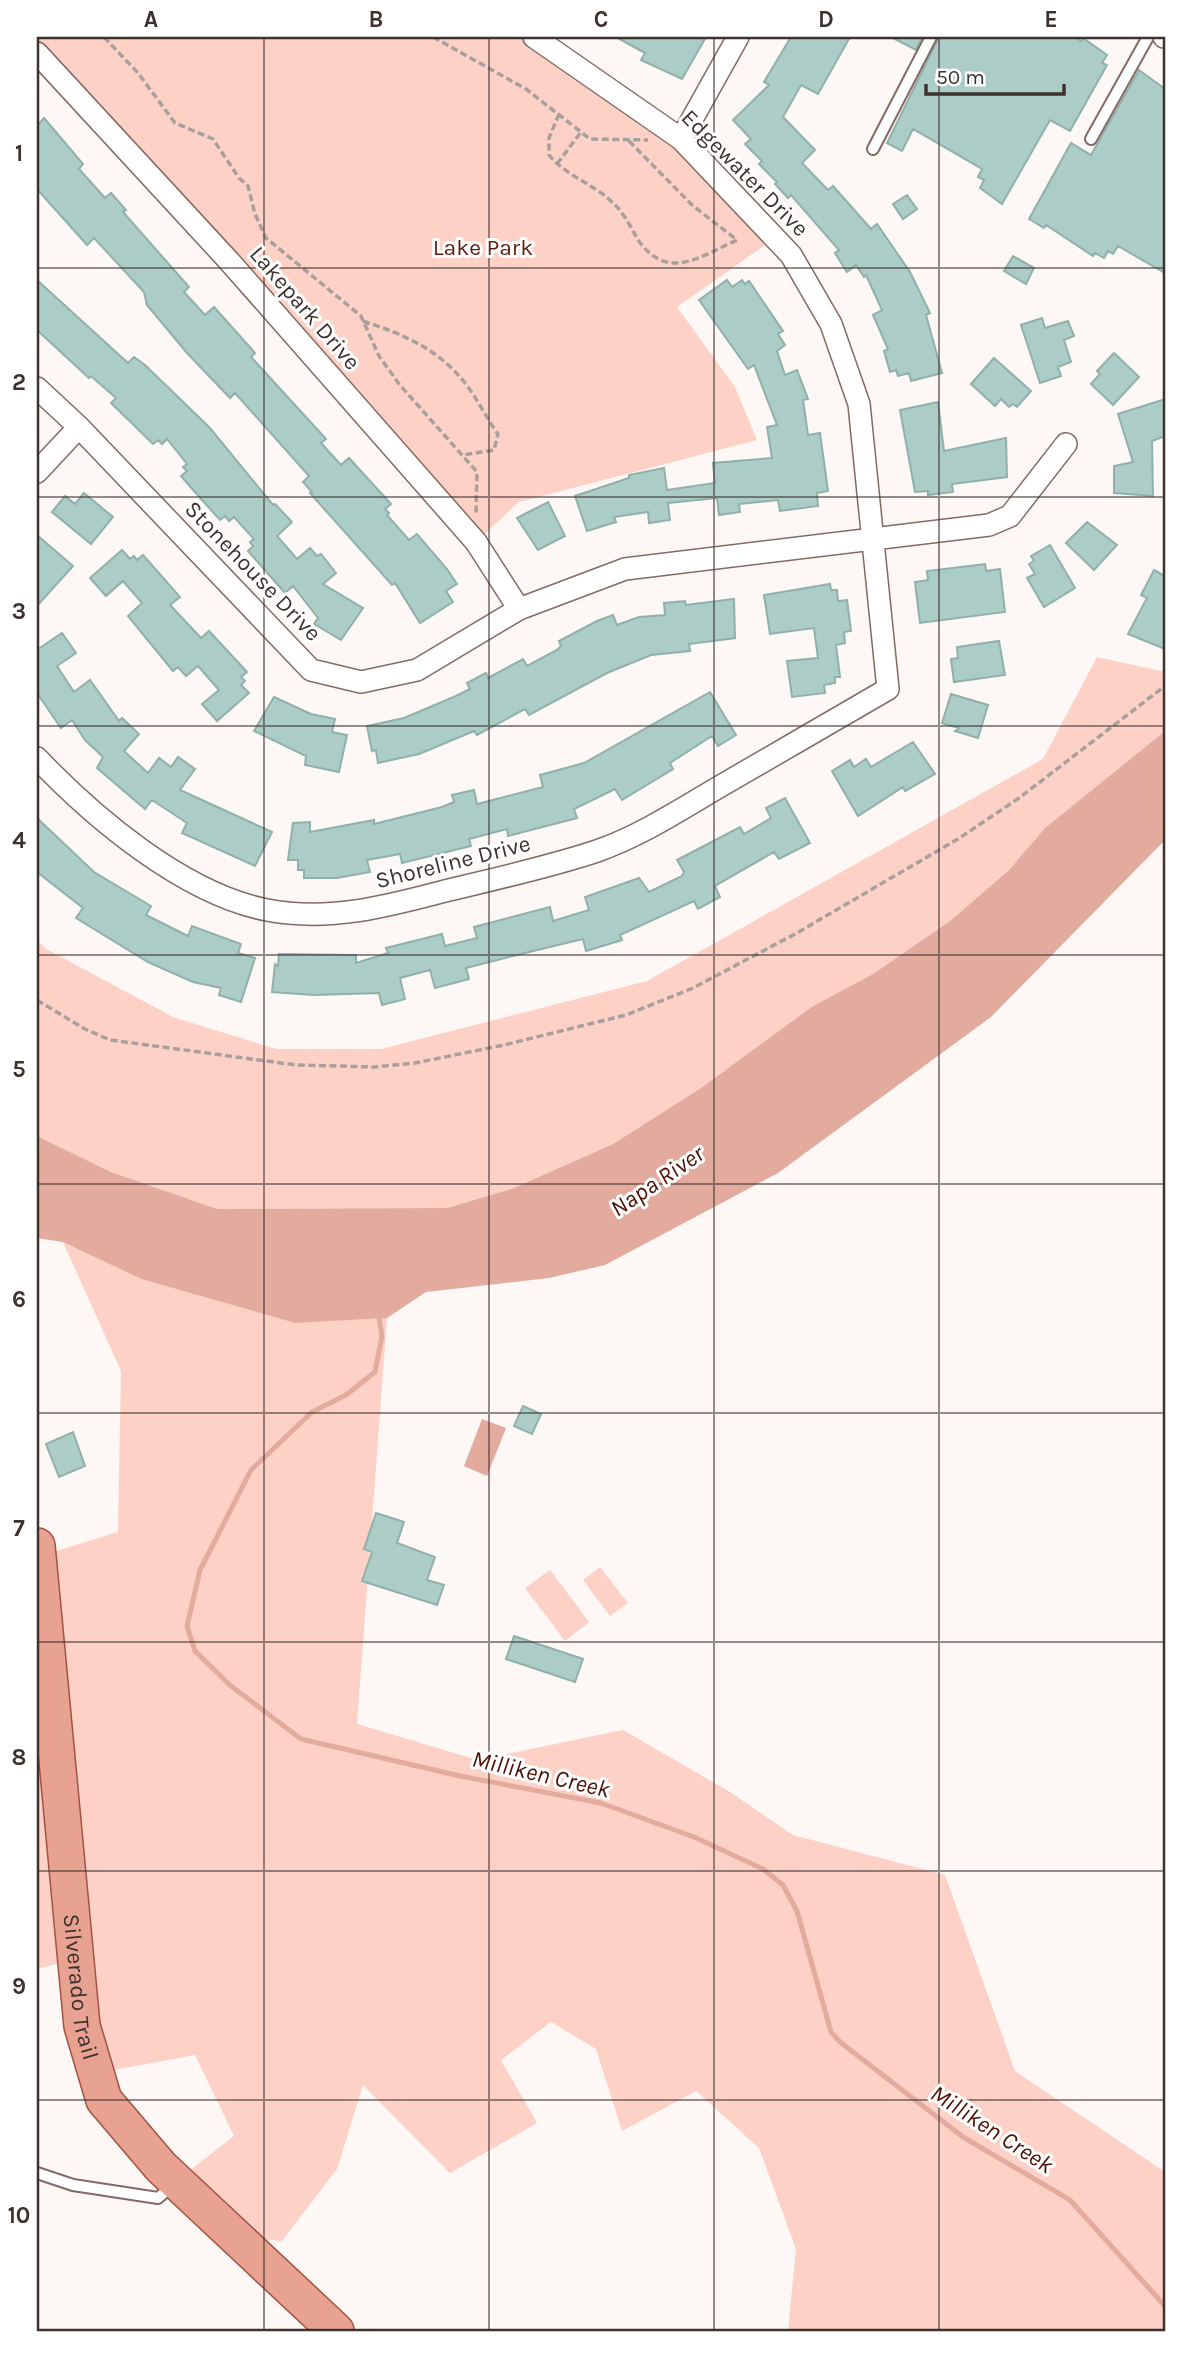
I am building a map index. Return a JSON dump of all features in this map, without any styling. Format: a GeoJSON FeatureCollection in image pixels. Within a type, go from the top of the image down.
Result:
{"type":"FeatureCollection","features":[{"type":"Feature","properties":{"kind":"main road","name":"Silverado Trail"},"geometry":{"type":"LineString","coordinates":[[37,1546],[82,2026],[104,2100],[176,2181],[336,2331]]}},
{"type":"Feature","properties":{"kind":"street","name":"Edgewater Drive"},"geometry":{"type":"LineString","coordinates":[[534,37],[681,139],[791,255],[831,324],[859,404],[888,689]]}},
{"type":"Feature","properties":{"kind":"street"},"geometry":{"type":"LineString","coordinates":[[681,139],[738,37]]}},
{"type":"Feature","properties":{"kind":"street","name":"Lakepark Drive"},"geometry":{"type":"LineString","coordinates":[[37,53],[229,261],[476,542],[519,610]]}},
{"type":"Feature","properties":{"kind":"street","name":"Stonehouse Drive"},"geometry":{"type":"LineString","coordinates":[[37,388],[79,427],[311,670],[361,682],[417,670],[519,610],[625,569],[989,525],[1010,516],[1066,444]]}},
{"type":"Feature","properties":{"kind":"street"},"geometry":{"type":"LineString","coordinates":[[37,472],[79,427]]}},
{"type":"Feature","properties":{"kind":"street","name":"Shoreline Drive"},"geometry":{"type":"LineString","coordinates":[[37,758],[74,797],[127,839],[177,872],[230,899],[266,910],[339,914],[380,908],[599,850],[656,823],[888,689]]}},
{"type":"Feature","properties":{"kind":"lane"},"geometry":{"type":"LineString","coordinates":[[873,149],[930,37]]}},
{"type":"Feature","properties":{"kind":"lane"},"geometry":{"type":"LineString","coordinates":[[1090,139],[1148,37]]}},
{"type":"Feature","properties":{"kind":"lane"},"geometry":{"type":"LineString","coordinates":[[37,2173],[73,2185],[158,2199],[176,2181]]}},
{"type":"Feature","properties":{"kind":"path"},"geometry":{"type":"LineString","coordinates":[[104,37],[138,73],[175,123],[212,139],[239,178],[248,186],[255,214],[266,237],[363,321],[411,337],[447,363],[469,388],[498,434],[494,450],[463,455]]}},
{"type":"Feature","properties":{"kind":"path"},"geometry":{"type":"LineString","coordinates":[[433,37],[526,89],[590,139],[681,139]]}},
{"type":"Feature","properties":{"kind":"path"},"geometry":{"type":"LineString","coordinates":[[559,114],[549,138],[549,155],[556,164],[614,203],[657,262],[680,264],[737,240],[692,205],[629,141]]}},
{"type":"Feature","properties":{"kind":"path"},"geometry":{"type":"LineString","coordinates":[[556,164],[581,132]]}},
{"type":"Feature","properties":{"kind":"path"},"geometry":{"type":"LineString","coordinates":[[363,321],[379,356],[399,384],[477,472],[476,542]]}},
{"type":"Feature","properties":{"kind":"path"},"geometry":{"type":"LineString","coordinates":[[37,1000],[83,1028],[110,1040],[296,1065],[374,1067],[415,1063],[626,1015],[693,988],[795,934],[958,839],[1019,797],[1165,686]]}},
{"type":"Feature","properties":{"kind":"green space","name":"Lake Park"},"geometry":{"type":"Polygon","coordinates":[[[37,37],[535,37],[681,139],[775,238],[677,307],[735,387],[757,440],[519,502],[476,542],[37,56],[37,37]]]}},
{"type":"Feature","properties":{"kind":"green space"},"geometry":{"type":"Polygon","coordinates":[[[1097,657],[1165,672],[1165,731],[1045,828],[1009,870],[950,921],[873,974],[813,1006],[701,1088],[613,1144],[514,1188],[447,1208],[216,1209],[111,1172],[37,1136],[37,940],[48,950],[173,1017],[276,1049],[381,1049],[647,981],[1043,759],[1097,657]]]}},
{"type":"Feature","properties":{"kind":"green space"},"geometry":{"type":"Polygon","coordinates":[[[63,1242],[141,1279],[295,1323],[387,1318],[357,1724],[478,1760],[623,1730],[730,1792],[793,1835],[945,1875],[1015,2071],[1165,2172],[1165,2331],[788,2331],[796,2249],[759,2148],[696,2091],[622,2131],[596,2049],[551,2022],[501,2060],[537,2123],[450,2173],[363,2085],[337,2169],[282,2241],[235,2237],[176,2181],[234,2136],[195,2055],[98,2073],[76,1959],[37,1969],[37,1546],[40,1556],[118,1532],[121,1371],[63,1242]]]}},
{"type":"Feature","properties":{"kind":"green space"},"geometry":{"type":"Polygon","coordinates":[[[600,1567],[628,1603],[610,1616],[583,1580],[600,1567]]]}},
{"type":"Feature","properties":{"kind":"green space"},"geometry":{"type":"Polygon","coordinates":[[[550,1570],[589,1622],[565,1641],[525,1588],[550,1570]]]}},
{"type":"Feature","properties":{"kind":"water","name":"Napa River"},"geometry":{"type":"Polygon","coordinates":[[[1165,731],[1165,840],[991,1017],[778,1173],[605,1265],[549,1278],[426,1292],[387,1318],[295,1323],[141,1279],[63,1242],[37,1238],[37,1136],[111,1172],[217,1209],[447,1208],[514,1188],[613,1144],[701,1088],[813,1006],[873,974],[950,921],[1009,870],[1045,828],[1165,731]]]}},
{"type":"Feature","properties":{"kind":"water"},"geometry":{"type":"Polygon","coordinates":[[[482,1419],[506,1428],[487,1476],[464,1466],[482,1419]]]}},
{"type":"Feature","properties":{"kind":"building"},"geometry":{"type":"Polygon","coordinates":[[[616,37],[706,37],[682,79],[641,60],[645,53],[616,37]]]}},
{"type":"Feature","properties":{"kind":"building"},"geometry":{"type":"Polygon","coordinates":[[[791,37],[850,37],[818,94],[801,85],[783,117],[815,150],[802,163],[828,190],[833,186],[871,229],[877,224],[910,272],[930,313],[926,315],[942,373],[911,381],[909,373],[898,376],[896,370],[890,372],[884,351],[888,349],[873,315],[882,310],[866,275],[864,277],[856,265],[847,272],[835,253],[839,250],[791,195],[788,198],[775,184],[777,182],[759,164],[762,161],[745,144],[751,139],[733,120],[769,85],[764,82],[791,37]]]}},
{"type":"Feature","properties":{"kind":"building"},"geometry":{"type":"Polygon","coordinates":[[[891,37],[922,37],[916,50],[891,37]]]}},
{"type":"Feature","properties":{"kind":"building"},"geometry":{"type":"Polygon","coordinates":[[[939,37],[1074,37],[1081,41],[1083,38],[1107,55],[1102,63],[1107,65],[1070,131],[1050,120],[1002,204],[980,188],[984,180],[978,177],[982,169],[913,129],[902,151],[887,143],[939,37]]]}},
{"type":"Feature","properties":{"kind":"building"},"geometry":{"type":"Polygon","coordinates":[[[1139,70],[1165,89],[1165,273],[1118,246],[1113,254],[1108,251],[1104,258],[1095,253],[1093,256],[1046,225],[1044,228],[1029,219],[1071,143],[1091,155],[1139,70]]]}},
{"type":"Feature","properties":{"kind":"building"},"geometry":{"type":"Polygon","coordinates":[[[44,118],[83,164],[79,169],[105,198],[111,193],[126,210],[123,212],[189,287],[184,292],[205,315],[214,307],[255,353],[251,357],[326,439],[321,443],[341,465],[349,458],[391,504],[385,509],[389,513],[387,515],[409,540],[417,534],[447,569],[457,584],[446,591],[453,602],[420,623],[395,583],[392,585],[310,493],[312,492],[303,482],[309,476],[235,393],[230,398],[187,353],[147,305],[144,292],[94,238],[87,245],[37,189],[37,126],[44,118]]]}},
{"type":"Feature","properties":{"kind":"building"},"geometry":{"type":"Polygon","coordinates":[[[907,195],[917,209],[903,219],[893,204],[907,195]]]}},
{"type":"Feature","properties":{"kind":"building"},"geometry":{"type":"Polygon","coordinates":[[[1013,256],[1034,268],[1026,284],[1004,271],[1013,256]]]}},
{"type":"Feature","properties":{"kind":"building"},"geometry":{"type":"Polygon","coordinates":[[[37,280],[128,363],[134,357],[145,365],[210,428],[273,505],[292,522],[277,536],[297,559],[310,548],[317,556],[321,554],[336,573],[323,584],[363,608],[341,640],[314,624],[318,618],[293,586],[285,593],[248,551],[253,546],[250,542],[254,539],[234,517],[229,521],[225,516],[220,520],[181,476],[187,471],[183,467],[187,464],[167,439],[162,444],[158,440],[153,444],[111,403],[116,398],[91,376],[89,378],[37,330],[37,280]]]}},
{"type":"Feature","properties":{"kind":"building"},"geometry":{"type":"Polygon","coordinates":[[[727,280],[732,287],[742,280],[745,284],[749,281],[783,331],[778,334],[785,345],[777,351],[785,375],[797,370],[808,399],[803,400],[808,435],[820,433],[828,491],[817,493],[818,506],[780,511],[778,500],[739,504],[740,512],[719,515],[717,498],[668,503],[670,520],[649,523],[648,512],[614,517],[616,522],[587,531],[575,496],[629,478],[629,475],[664,468],[667,490],[715,483],[713,463],[772,458],[767,427],[777,425],[754,365],[748,369],[699,300],[727,280]]]}},
{"type":"Feature","properties":{"kind":"building"},"geometry":{"type":"Polygon","coordinates":[[[1042,318],[1045,328],[1068,321],[1074,336],[1064,340],[1071,362],[1058,367],[1061,376],[1040,383],[1021,325],[1042,318]]]}},
{"type":"Feature","properties":{"kind":"building"},"geometry":{"type":"Polygon","coordinates":[[[1114,353],[1139,377],[1113,405],[1091,384],[1100,374],[1097,371],[1114,353]]]}},
{"type":"Feature","properties":{"kind":"building"},"geometry":{"type":"Polygon","coordinates":[[[994,358],[1031,391],[1017,407],[1013,404],[1009,407],[1001,399],[995,406],[971,384],[994,358]]]}},
{"type":"Feature","properties":{"kind":"building"},"geometry":{"type":"Polygon","coordinates":[[[1165,399],[1165,436],[1152,441],[1153,496],[1114,493],[1114,466],[1133,462],[1118,414],[1165,399]]]}},
{"type":"Feature","properties":{"kind":"building"},"geometry":{"type":"Polygon","coordinates":[[[938,402],[944,451],[1006,438],[1007,477],[952,484],[953,492],[928,495],[928,491],[915,492],[900,410],[938,402]]]}},
{"type":"Feature","properties":{"kind":"building"},"geometry":{"type":"Polygon","coordinates":[[[84,493],[113,517],[91,544],[52,512],[65,496],[75,504],[84,493]]]}},
{"type":"Feature","properties":{"kind":"building"},"geometry":{"type":"Polygon","coordinates":[[[548,502],[565,536],[538,550],[517,518],[548,502]]]}},
{"type":"Feature","properties":{"kind":"building"},"geometry":{"type":"Polygon","coordinates":[[[1087,522],[1117,545],[1094,570],[1066,543],[1087,522]]]}},
{"type":"Feature","properties":{"kind":"building"},"geometry":{"type":"Polygon","coordinates":[[[37,535],[73,566],[37,606],[37,535]]]}},
{"type":"Feature","properties":{"kind":"building"},"geometry":{"type":"Polygon","coordinates":[[[1050,545],[1075,588],[1044,607],[1027,578],[1035,574],[1029,564],[1034,561],[1031,556],[1050,545]]]}},
{"type":"Feature","properties":{"kind":"building"},"geometry":{"type":"Polygon","coordinates":[[[122,550],[130,559],[134,556],[137,560],[143,555],[180,597],[170,605],[201,638],[209,631],[247,672],[241,677],[245,681],[241,685],[249,693],[217,721],[202,704],[219,690],[198,666],[186,676],[178,667],[173,671],[128,616],[142,603],[123,581],[106,596],[90,578],[122,550]]]}},
{"type":"Feature","properties":{"kind":"building"},"geometry":{"type":"Polygon","coordinates":[[[985,564],[986,571],[1000,569],[1005,612],[920,623],[915,582],[928,580],[927,571],[985,564]]]}},
{"type":"Feature","properties":{"kind":"building"},"geometry":{"type":"Polygon","coordinates":[[[1154,570],[1165,576],[1165,649],[1128,634],[1147,598],[1141,595],[1154,570]]]}},
{"type":"Feature","properties":{"kind":"building"},"geometry":{"type":"Polygon","coordinates":[[[830,584],[831,590],[837,590],[838,601],[847,600],[851,631],[844,632],[845,643],[836,645],[840,677],[835,677],[835,683],[824,685],[825,693],[792,697],[787,661],[818,658],[814,628],[770,634],[764,595],[830,584]]]}},
{"type":"Feature","properties":{"kind":"building"},"geometry":{"type":"Polygon","coordinates":[[[734,599],[735,638],[689,644],[690,651],[651,655],[607,673],[529,715],[525,709],[477,735],[474,731],[419,754],[378,763],[376,750],[372,751],[367,726],[404,718],[456,696],[470,689],[467,683],[486,673],[488,678],[523,659],[527,666],[557,650],[561,646],[559,641],[597,621],[613,615],[617,625],[639,617],[665,615],[664,603],[685,601],[686,605],[734,599]]]}},
{"type":"Feature","properties":{"kind":"building"},"geometry":{"type":"Polygon","coordinates":[[[62,633],[76,653],[57,666],[74,692],[90,680],[119,721],[122,718],[139,734],[124,751],[148,773],[159,758],[171,767],[178,757],[195,769],[180,790],[272,832],[255,866],[182,833],[187,823],[152,800],[145,809],[97,768],[103,757],[85,740],[72,720],[61,728],[37,693],[37,650],[62,633]]]}},
{"type":"Feature","properties":{"kind":"building"},"geometry":{"type":"Polygon","coordinates":[[[999,641],[1005,675],[954,682],[951,659],[958,658],[957,647],[999,641]]]}},
{"type":"Feature","properties":{"kind":"building"},"geometry":{"type":"Polygon","coordinates":[[[710,692],[736,735],[718,746],[712,736],[670,763],[673,769],[622,800],[615,789],[574,809],[577,818],[508,836],[507,829],[469,839],[471,846],[402,863],[400,854],[367,860],[370,872],[337,878],[304,878],[304,870],[298,870],[298,860],[288,860],[293,823],[310,822],[310,832],[374,820],[374,824],[442,807],[454,802],[452,795],[474,790],[477,804],[543,787],[540,775],[584,763],[710,692]]]}},
{"type":"Feature","properties":{"kind":"building"},"geometry":{"type":"Polygon","coordinates":[[[951,694],[988,705],[978,738],[955,731],[959,728],[942,723],[951,694]]]}},
{"type":"Feature","properties":{"kind":"building"},"geometry":{"type":"Polygon","coordinates":[[[274,697],[311,714],[335,719],[332,732],[347,735],[339,772],[305,765],[306,756],[254,731],[274,697]]]}},
{"type":"Feature","properties":{"kind":"building"},"geometry":{"type":"Polygon","coordinates":[[[913,742],[935,774],[905,791],[903,787],[858,816],[832,771],[850,760],[854,767],[866,759],[871,767],[913,742]]]}},
{"type":"Feature","properties":{"kind":"building"},"geometry":{"type":"Polygon","coordinates":[[[785,798],[810,843],[779,859],[774,852],[715,886],[720,897],[698,909],[694,901],[620,935],[622,940],[586,951],[583,939],[466,968],[469,979],[435,988],[430,970],[400,978],[405,999],[382,1005],[379,993],[314,995],[272,992],[275,964],[278,966],[279,954],[356,955],[356,963],[388,953],[386,948],[442,934],[445,946],[477,938],[474,927],[550,907],[553,921],[589,910],[585,897],[639,878],[649,892],[682,876],[684,872],[677,860],[740,827],[744,834],[771,818],[766,808],[785,798]]]}},
{"type":"Feature","properties":{"kind":"building"},"geometry":{"type":"Polygon","coordinates":[[[37,818],[94,872],[151,906],[146,915],[188,936],[192,926],[241,944],[238,953],[255,958],[241,1002],[219,995],[221,988],[193,982],[148,962],[76,918],[83,908],[37,872],[37,818]]]}},
{"type":"Feature","properties":{"kind":"building"},"geometry":{"type":"Polygon","coordinates":[[[523,1406],[541,1414],[532,1434],[514,1426],[523,1406]]]}},
{"type":"Feature","properties":{"kind":"building"},"geometry":{"type":"Polygon","coordinates":[[[73,1432],[85,1466],[59,1477],[46,1444],[73,1432]]]}},
{"type":"Feature","properties":{"kind":"building"},"geometry":{"type":"Polygon","coordinates":[[[376,1513],[404,1522],[397,1543],[435,1557],[427,1580],[444,1585],[437,1605],[362,1581],[372,1552],[364,1549],[376,1513]]]}},
{"type":"Feature","properties":{"kind":"building"},"geometry":{"type":"Polygon","coordinates":[[[514,1636],[583,1659],[575,1682],[506,1659],[514,1636]]]}},
{"type":"Feature","properties":{"kind":"waterway","name":"Milliken Creek"},"geometry":{"type":"LineString","coordinates":[[378,1312],[382,1336],[375,1372],[346,1395],[312,1412],[251,1470],[200,1570],[187,1626],[195,1651],[231,1686],[301,1739],[460,1776],[601,1803],[694,1837],[763,1869],[783,1885],[797,1911],[831,2032],[840,2042],[963,2137],[1070,2200],[1165,2306]]}}]}
